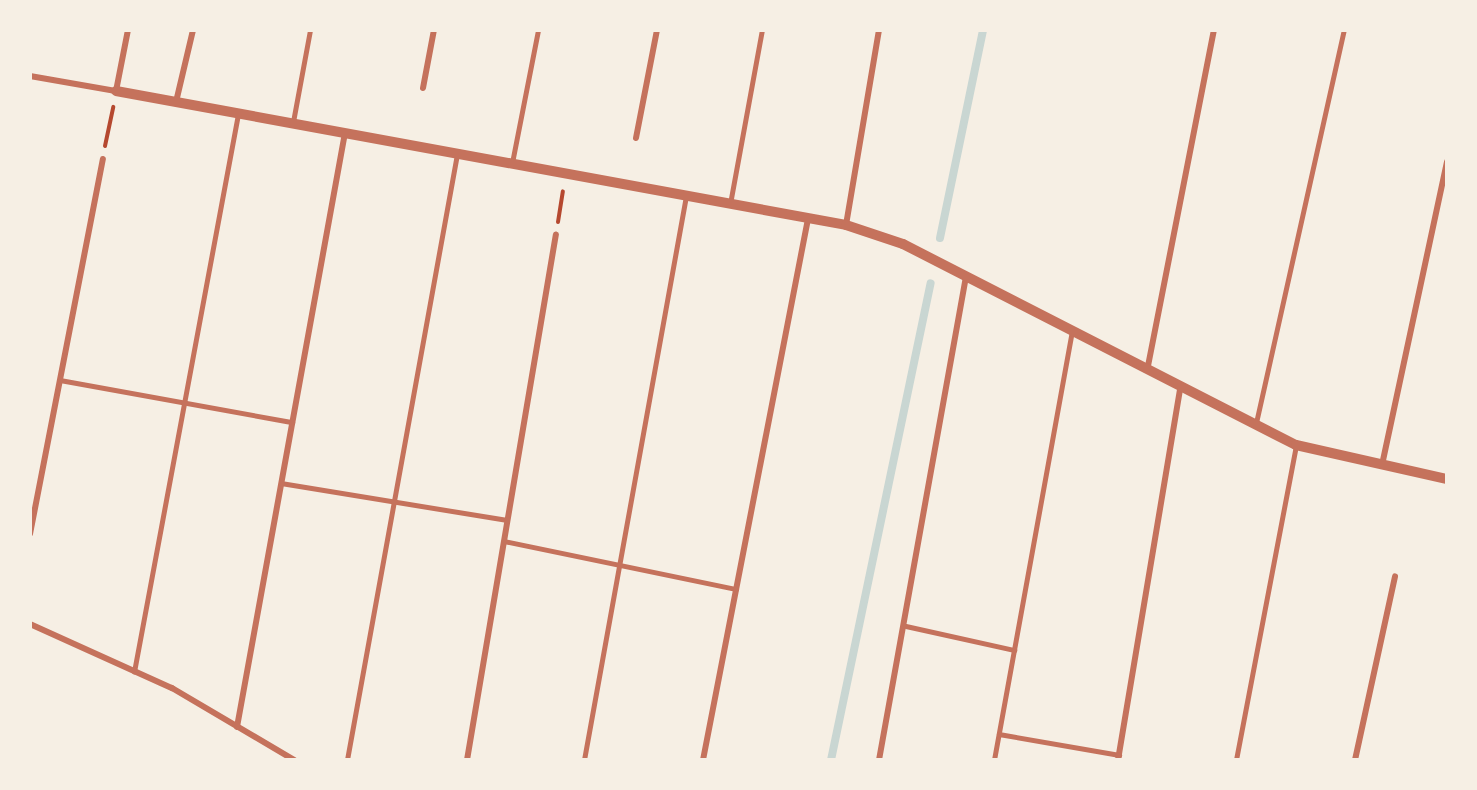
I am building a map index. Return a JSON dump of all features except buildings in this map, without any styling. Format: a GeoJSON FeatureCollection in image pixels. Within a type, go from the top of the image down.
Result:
{"type":"FeatureCollection","features":[{"type":"Feature","properties":{"kind":"street"},"geometry":{"type":"LineString","coordinates":[[116,91],[128,30]]}},
{"type":"Feature","properties":{"kind":"street"},"geometry":{"type":"LineString","coordinates":[[176,102],[193,30]]}},
{"type":"Feature","properties":{"kind":"street"},"geometry":{"type":"LineString","coordinates":[[423,88],[434,30]]}},
{"type":"Feature","properties":{"kind":"street"},"geometry":{"type":"LineString","coordinates":[[636,138],[657,30]]}},
{"type":"Feature","properties":{"kind":"street"},"geometry":{"type":"LineString","coordinates":[[846,225],[879,30]]}},
{"type":"Feature","properties":{"kind":"street"},"geometry":{"type":"LineString","coordinates":[[1148,366],[1214,30]]}},
{"type":"Feature","properties":{"kind":"street"},"geometry":{"type":"LineString","coordinates":[[30,76],[846,225],[903,244],[1072,332],[1148,366],[1296,444],[1382,466],[1447,479]]}},
{"type":"Feature","properties":{"kind":"street"},"geometry":{"type":"LineString","coordinates":[[237,726],[345,134]]}},
{"type":"Feature","properties":{"kind":"street"},"geometry":{"type":"LineString","coordinates":[[30,534],[103,159]]}},
{"type":"Feature","properties":{"kind":"street"},"geometry":{"type":"LineString","coordinates":[[1382,466],[1444,194],[1447,162]]}},
{"type":"Feature","properties":{"kind":"street"},"geometry":{"type":"LineString","coordinates":[[703,760],[808,219]]}},
{"type":"Feature","properties":{"kind":"street"},"geometry":{"type":"LineString","coordinates":[[467,760],[556,234]]}},
{"type":"Feature","properties":{"kind":"street"},"geometry":{"type":"LineString","coordinates":[[879,760],[906,626],[966,276]]}},
{"type":"Feature","properties":{"kind":"street"},"geometry":{"type":"LineString","coordinates":[[1119,758],[1181,385]]}},
{"type":"Feature","properties":{"kind":"street"},"geometry":{"type":"LineString","coordinates":[[1355,760],[1395,576]]}},
{"type":"Feature","properties":{"kind":"street"},"geometry":{"type":"LineString","coordinates":[[30,624],[172,688],[294,760]]}},
{"type":"Feature","properties":{"kind":"lane"},"geometry":{"type":"LineString","coordinates":[[292,123],[310,30]]}},
{"type":"Feature","properties":{"kind":"lane"},"geometry":{"type":"LineString","coordinates":[[511,164],[538,30]]}},
{"type":"Feature","properties":{"kind":"lane"},"geometry":{"type":"LineString","coordinates":[[730,204],[762,30]]}},
{"type":"Feature","properties":{"kind":"lane"},"geometry":{"type":"LineString","coordinates":[[1256,423],[1344,30]]}},
{"type":"Feature","properties":{"kind":"lane"},"geometry":{"type":"LineString","coordinates":[[134,672],[238,114]]}},
{"type":"Feature","properties":{"kind":"lane"},"geometry":{"type":"LineString","coordinates":[[347,760],[457,154]]}},
{"type":"Feature","properties":{"kind":"lane"},"geometry":{"type":"LineString","coordinates":[[584,760],[686,196]]}},
{"type":"Feature","properties":{"kind":"lane"},"geometry":{"type":"LineString","coordinates":[[994,760],[1072,332]]}},
{"type":"Feature","properties":{"kind":"lane"},"geometry":{"type":"LineString","coordinates":[[60,380],[292,422]]}},
{"type":"Feature","properties":{"kind":"lane"},"geometry":{"type":"LineString","coordinates":[[1236,760],[1296,444]]}},
{"type":"Feature","properties":{"kind":"lane"},"geometry":{"type":"LineString","coordinates":[[281,483],[507,520]]}},
{"type":"Feature","properties":{"kind":"lane"},"geometry":{"type":"LineString","coordinates":[[504,541],[736,589]]}},
{"type":"Feature","properties":{"kind":"lane"},"geometry":{"type":"LineString","coordinates":[[906,626],[1014,650]]}},
{"type":"Feature","properties":{"kind":"lane"},"geometry":{"type":"LineString","coordinates":[[999,734],[1119,758]]}},
{"type":"Feature","properties":{"kind":"path"},"geometry":{"type":"LineString","coordinates":[[103,159],[116,91]]}},
{"type":"Feature","properties":{"kind":"path"},"geometry":{"type":"LineString","coordinates":[[556,234],[566,174]]}},
{"type":"Feature","properties":{"kind":"waterway"},"geometry":{"type":"LineString","coordinates":[[940,238],[983,30]]}},
{"type":"Feature","properties":{"kind":"waterway"},"geometry":{"type":"LineString","coordinates":[[831,760],[931,283]]}}]}
